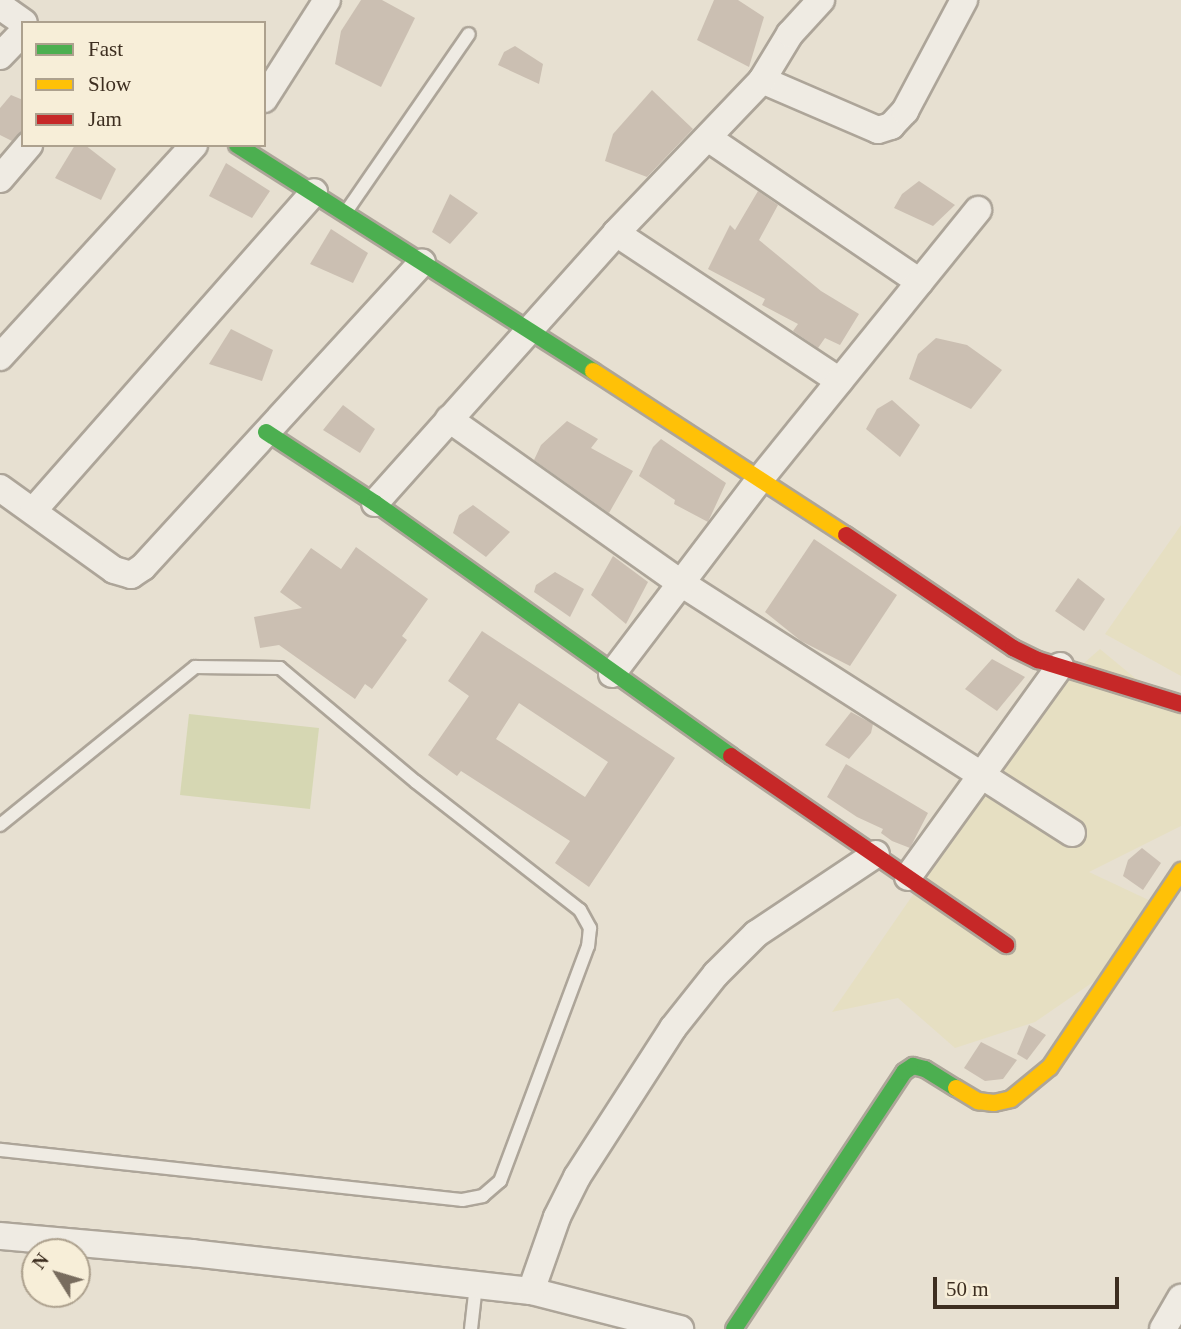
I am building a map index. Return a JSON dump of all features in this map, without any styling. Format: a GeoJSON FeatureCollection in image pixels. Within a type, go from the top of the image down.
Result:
{"type":"FeatureCollection","features":[{"type":"Feature","properties":{"kind":"street"},"geometry":{"type":"LineString","coordinates":[[266,96],[327,0]]}},
{"type":"Feature","properties":{"kind":"street"},"geometry":{"type":"LineString","coordinates":[[374,503],[616,233],[762,80],[790,34],[821,0]]}},
{"type":"Feature","properties":{"kind":"street"},"geometry":{"type":"LineString","coordinates":[[762,80],[878,130],[891,126],[905,111],[964,0]]}},
{"type":"Feature","properties":{"kind":"street"},"geometry":{"type":"LineString","coordinates":[[0,6],[21,21]]}},
{"type":"Feature","properties":{"kind":"street"},"geometry":{"type":"LineString","coordinates":[[0,56],[21,34]]}},
{"type":"Feature","properties":{"kind":"street"},"geometry":{"type":"LineString","coordinates":[[708,138],[919,282]]}},
{"type":"Feature","properties":{"kind":"street"},"geometry":{"type":"LineString","coordinates":[[0,179],[27,147]]}},
{"type":"Feature","properties":{"kind":"street"},"geometry":{"type":"LineString","coordinates":[[0,356],[192,147]]}},
{"type":"Feature","properties":{"kind":"street"},"geometry":{"type":"LineString","coordinates":[[240,147],[761,478],[1013,648],[1038,660],[1181,704]]}},
{"type":"Feature","properties":{"kind":"street"},"geometry":{"type":"LineString","coordinates":[[33,511],[314,192]]}},
{"type":"Feature","properties":{"kind":"street"},"geometry":{"type":"LineString","coordinates":[[612,674],[761,478],[978,210]]}},
{"type":"Feature","properties":{"kind":"street"},"geometry":{"type":"LineString","coordinates":[[616,233],[840,381]]}},
{"type":"Feature","properties":{"kind":"street"},"geometry":{"type":"LineString","coordinates":[[0,488],[114,570],[131,575],[143,566],[422,262]]}},
{"type":"Feature","properties":{"kind":"street"},"geometry":{"type":"LineString","coordinates":[[449,419],[681,583],[1072,832]]}},
{"type":"Feature","properties":{"kind":"street"},"geometry":{"type":"LineString","coordinates":[[266,432],[374,503],[612,674],[1006,945]]}},
{"type":"Feature","properties":{"kind":"street"},"geometry":{"type":"LineString","coordinates":[[908,877],[1060,666]]}},
{"type":"Feature","properties":{"kind":"street"},"geometry":{"type":"LineString","coordinates":[[531,1291],[557,1217],[577,1177],[673,1028],[716,974],[756,934],[876,854]]}},
{"type":"Feature","properties":{"kind":"street"},"geometry":{"type":"LineString","coordinates":[[734,1329],[904,1072],[913,1066],[925,1069],[978,1101],[994,1103],[1011,1099],[1026,1089],[1050,1067],[1181,871]]}},
{"type":"Feature","properties":{"kind":"street"},"geometry":{"type":"LineString","coordinates":[[0,1236],[192,1253],[531,1291],[595,1319],[680,1329]]}},
{"type":"Feature","properties":{"kind":"street"},"geometry":{"type":"LineString","coordinates":[[1163,1329],[1181,1298]]}},
{"type":"Feature","properties":{"kind":"lane"},"geometry":{"type":"LineString","coordinates":[[346,212],[469,34]]}},
{"type":"Feature","properties":{"kind":"lane"},"geometry":{"type":"LineString","coordinates":[[0,825],[195,667],[280,668],[416,782],[580,911],[590,928],[588,946],[500,1181],[483,1196],[462,1200],[0,1150]]}},
{"type":"Feature","properties":{"kind":"lane"},"geometry":{"type":"LineString","coordinates":[[471,1329],[476,1285]]}},
{"type":"Feature","properties":{"kind":"shaded area"},"geometry":{"type":"Polygon","coordinates":[[[1181,525],[1181,676],[1105,634],[1181,525]]]}},
{"type":"Feature","properties":{"kind":"shaded area"},"geometry":{"type":"Polygon","coordinates":[[[1100,649],[1135,678],[1181,699],[1181,826],[1089,872],[1155,903],[1112,969],[1035,1022],[955,1048],[898,998],[832,1012],[1068,677],[1100,649]]]}},
{"type":"Feature","properties":{"kind":"green space"},"geometry":{"type":"Polygon","coordinates":[[[189,714],[319,728],[310,809],[180,795],[189,714]]]}},
{"type":"Feature","properties":{"kind":"building"},"geometry":{"type":"Polygon","coordinates":[[[361,0],[382,0],[415,18],[381,87],[335,64],[341,31],[361,0]]]}},
{"type":"Feature","properties":{"kind":"building"},"geometry":{"type":"Polygon","coordinates":[[[714,0],[738,0],[764,17],[749,67],[697,40],[714,0]]]}},
{"type":"Feature","properties":{"kind":"building"},"geometry":{"type":"Polygon","coordinates":[[[515,46],[543,64],[539,84],[498,65],[504,52],[515,46]]]}},
{"type":"Feature","properties":{"kind":"building"},"geometry":{"type":"Polygon","coordinates":[[[652,90],[693,129],[647,177],[605,161],[613,134],[652,90]]]}},
{"type":"Feature","properties":{"kind":"building"},"geometry":{"type":"Polygon","coordinates":[[[11,95],[21,99],[21,133],[12,141],[0,135],[0,108],[11,95]]]}},
{"type":"Feature","properties":{"kind":"building"},"geometry":{"type":"Polygon","coordinates":[[[74,147],[88,147],[116,169],[101,200],[55,178],[74,147]]]}},
{"type":"Feature","properties":{"kind":"building"},"geometry":{"type":"Polygon","coordinates":[[[226,163],[270,191],[252,218],[209,196],[226,163]]]}},
{"type":"Feature","properties":{"kind":"building"},"geometry":{"type":"Polygon","coordinates":[[[919,181],[955,205],[933,226],[894,208],[902,194],[919,181]]]}},
{"type":"Feature","properties":{"kind":"building"},"geometry":{"type":"Polygon","coordinates":[[[758,191],[778,205],[759,240],[821,291],[859,314],[840,345],[825,338],[818,348],[793,331],[798,324],[762,305],[765,299],[708,269],[730,225],[735,230],[758,191]]]}},
{"type":"Feature","properties":{"kind":"building"},"geometry":{"type":"Polygon","coordinates":[[[450,194],[478,213],[450,244],[432,232],[450,194]]]}},
{"type":"Feature","properties":{"kind":"building"},"geometry":{"type":"Polygon","coordinates":[[[331,229],[368,253],[353,283],[310,264],[331,229]]]}},
{"type":"Feature","properties":{"kind":"building"},"geometry":{"type":"Polygon","coordinates":[[[231,329],[273,350],[262,381],[209,364],[231,329]]]}},
{"type":"Feature","properties":{"kind":"building"},"geometry":{"type":"Polygon","coordinates":[[[936,338],[967,345],[1002,370],[971,409],[909,379],[918,354],[936,338]]]}},
{"type":"Feature","properties":{"kind":"building"},"geometry":{"type":"Polygon","coordinates":[[[892,400],[920,425],[900,457],[866,429],[877,409],[892,400]]]}},
{"type":"Feature","properties":{"kind":"building"},"geometry":{"type":"Polygon","coordinates":[[[343,405],[375,429],[360,453],[323,430],[343,405]]]}},
{"type":"Feature","properties":{"kind":"building"},"geometry":{"type":"Polygon","coordinates":[[[567,421],[598,439],[591,448],[633,471],[609,513],[534,460],[541,445],[567,421]]]}},
{"type":"Feature","properties":{"kind":"building"},"geometry":{"type":"Polygon","coordinates":[[[661,439],[726,483],[708,522],[674,504],[675,500],[639,476],[653,447],[661,439]]]}},
{"type":"Feature","properties":{"kind":"building"},"geometry":{"type":"Polygon","coordinates":[[[473,505],[510,532],[486,557],[453,533],[459,515],[473,505]]]}},
{"type":"Feature","properties":{"kind":"building"},"geometry":{"type":"Polygon","coordinates":[[[814,539],[897,595],[850,666],[801,641],[765,612],[814,539]]]}},
{"type":"Feature","properties":{"kind":"building"},"geometry":{"type":"Polygon","coordinates":[[[356,547],[428,599],[402,636],[407,640],[372,689],[365,684],[355,699],[279,645],[260,648],[254,617],[302,608],[280,592],[311,548],[341,569],[356,547]]]}},
{"type":"Feature","properties":{"kind":"building"},"geometry":{"type":"Polygon","coordinates":[[[613,556],[648,582],[626,624],[591,595],[613,556]]]}},
{"type":"Feature","properties":{"kind":"building"},"geometry":{"type":"Polygon","coordinates":[[[555,572],[584,589],[570,617],[534,592],[536,585],[555,572]]]}},
{"type":"Feature","properties":{"kind":"building"},"geometry":{"type":"Polygon","coordinates":[[[1078,578],[1105,599],[1084,631],[1055,611],[1078,578]]]}},
{"type":"Feature","properties":{"kind":"building"},"geometry":{"type":"Polygon","coordinates":[[[482,631],[675,758],[589,887],[555,863],[570,841],[461,771],[457,776],[428,755],[469,696],[448,681],[482,631]],[[519,703],[496,739],[585,797],[608,762],[519,703]]]}},
{"type":"Feature","properties":{"kind":"building"},"geometry":{"type":"Polygon","coordinates":[[[992,659],[1025,677],[997,711],[965,689],[992,659]]]}},
{"type":"Feature","properties":{"kind":"building"},"geometry":{"type":"Polygon","coordinates":[[[851,712],[873,724],[871,733],[849,759],[825,745],[851,712]]]}},
{"type":"Feature","properties":{"kind":"building"},"geometry":{"type":"Polygon","coordinates":[[[846,764],[928,813],[910,848],[892,841],[881,833],[883,829],[857,817],[827,797],[846,764]]]}},
{"type":"Feature","properties":{"kind":"building"},"geometry":{"type":"Polygon","coordinates":[[[1142,848],[1161,863],[1143,890],[1123,876],[1128,860],[1142,848]]]}},
{"type":"Feature","properties":{"kind":"building"},"geometry":{"type":"Polygon","coordinates":[[[1029,1025],[1046,1035],[1027,1060],[1017,1054],[1029,1025]]]}},
{"type":"Feature","properties":{"kind":"building"},"geometry":{"type":"Polygon","coordinates":[[[981,1042],[1017,1060],[1003,1079],[985,1081],[964,1068],[981,1042]]]}},
{"type":"Feature","properties":{"kind":"traffic: fast"},"geometry":{"type":"LineString","coordinates":[[240,147],[593,371]]}},
{"type":"Feature","properties":{"kind":"traffic: fast"},"geometry":{"type":"LineString","coordinates":[[266,432],[375,503],[731,756]]}},
{"type":"Feature","properties":{"kind":"traffic: fast"},"geometry":{"type":"LineString","coordinates":[[734,1329],[904,1072],[913,1066],[925,1069],[956,1088]]}},
{"type":"Feature","properties":{"kind":"traffic: slow"},"geometry":{"type":"LineString","coordinates":[[593,371],[846,535]]}},
{"type":"Feature","properties":{"kind":"traffic: slow"},"geometry":{"type":"LineString","coordinates":[[956,1088],[978,1101],[994,1103],[1011,1099],[1050,1067],[1181,871]]}},
{"type":"Feature","properties":{"kind":"traffic: jam"},"geometry":{"type":"LineString","coordinates":[[846,535],[1013,648],[1038,660],[1181,704]]}},
{"type":"Feature","properties":{"kind":"traffic: jam"},"geometry":{"type":"LineString","coordinates":[[731,756],[1006,945]]}}]}
